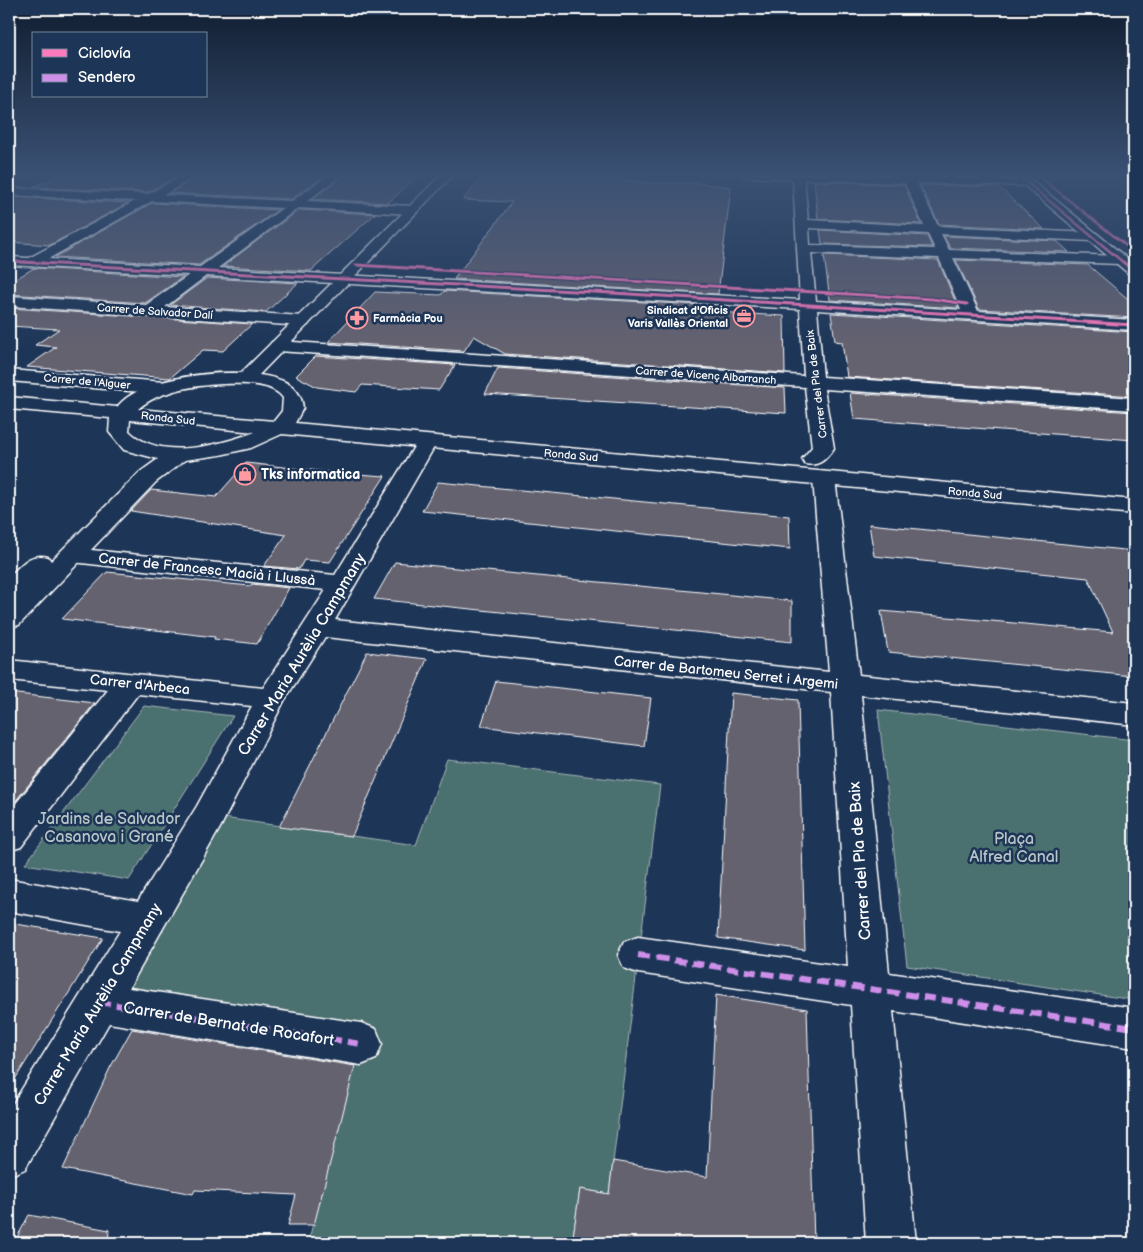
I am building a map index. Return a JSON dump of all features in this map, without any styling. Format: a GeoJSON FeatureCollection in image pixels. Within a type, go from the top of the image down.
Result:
{"type":"FeatureCollection","features":[{"type":"Feature","properties":{"kind":"street"},"geometry":{"type":"LineString","coordinates":[[9,274],[85,232]]}},
{"type":"Feature","properties":{"kind":"street"},"geometry":{"type":"LineString","coordinates":[[150,310],[256,232]]}},
{"type":"Feature","properties":{"kind":"street"},"geometry":{"type":"LineString","coordinates":[[246,378],[389,232]]}},
{"type":"Feature","properties":{"kind":"street","name":"Carrer del Pla de Baix"},"geometry":{"type":"LineString","coordinates":[[802,232],[814,382],[824,448],[818,469],[845,685],[891,1243]]}},
{"type":"Feature","properties":{"kind":"street"},"geometry":{"type":"LineString","coordinates":[[932,232],[945,253],[972,315]]}},
{"type":"Feature","properties":{"kind":"street"},"geometry":{"type":"LineString","coordinates":[[987,232],[1092,237]]}},
{"type":"Feature","properties":{"kind":"street"},"geometry":{"type":"LineString","coordinates":[[1087,232],[1134,271]]}},
{"type":"Feature","properties":{"kind":"street"},"geometry":{"type":"LineString","coordinates":[[1107,232],[1134,252]]}},
{"type":"Feature","properties":{"kind":"street"},"geometry":{"type":"LineString","coordinates":[[804,249],[1120,260]]}},
{"type":"Feature","properties":{"kind":"street"},"geometry":{"type":"LineString","coordinates":[[9,261],[807,304],[1134,325]]}},
{"type":"Feature","properties":{"kind":"street","name":"Carrer de Salvador Dalí"},"geometry":{"type":"LineString","coordinates":[[9,301],[302,321]]}},
{"type":"Feature","properties":{"kind":"street","name":"Carrer de Vicenç Albarranch"},"geometry":{"type":"LineString","coordinates":[[278,346],[1134,404]]}},
{"type":"Feature","properties":{"kind":"street","name":"Carrer de l'Alguer"},"geometry":{"type":"LineString","coordinates":[[9,375],[165,388]]}},
{"type":"Feature","properties":{"kind":"street"},"geometry":{"type":"LineString","coordinates":[[9,591],[132,472],[140,459],[120,434],[118,427],[122,413],[140,399],[165,388],[199,380],[246,378],[272,383],[282,388],[291,395],[294,404],[292,413],[277,428],[255,440],[232,447],[179,454],[156,452],[127,442]]}},
{"type":"Feature","properties":{"kind":"street","name":"Ronda Sud"},"geometry":{"type":"LineString","coordinates":[[9,386],[292,413],[818,469],[1134,507]]}},
{"type":"Feature","properties":{"kind":"street","name":"Ronda Sud"},"geometry":{"type":"LineString","coordinates":[[9,403],[427,442],[818,469],[1134,488]]}},
{"type":"Feature","properties":{"kind":"street","name":"Carrer Maria Aurèlia Campmany"},"geometry":{"type":"LineString","coordinates":[[9,1153],[209,816],[270,700],[317,627],[427,442]]}},
{"type":"Feature","properties":{"kind":"street"},"geometry":{"type":"LineString","coordinates":[[9,619],[148,477],[179,454]]}},
{"type":"Feature","properties":{"kind":"street","name":"Carrer de Francesc Macià i Llussà"},"geometry":{"type":"LineString","coordinates":[[72,555],[342,584]]}},
{"type":"Feature","properties":{"kind":"street","name":"Carrer de Bartomeu Serret i Argemi"},"geometry":{"type":"LineString","coordinates":[[317,627],[845,685],[1134,714]]}},
{"type":"Feature","properties":{"kind":"street","name":"Carrer d'Arbeca"},"geometry":{"type":"LineString","coordinates":[[9,670],[253,696],[270,700]]}},
{"type":"Feature","properties":{"kind":"street"},"geometry":{"type":"LineString","coordinates":[[9,837],[130,683]]}},
{"type":"Feature","properties":{"kind":"street"},"geometry":{"type":"LineString","coordinates":[[9,895],[147,919]]}},
{"type":"Feature","properties":{"kind":"street"},"geometry":{"type":"LineString","coordinates":[[638,955],[1134,1028]]}},
{"type":"Feature","properties":{"kind":"street","name":"Carrer de Bernat de Rocafort"},"geometry":{"type":"LineString","coordinates":[[98,1002],[361,1044]]}},
{"type":"Feature","properties":{"kind":"green space","name":"Jardins de Salvador Casanova i Grané"},"geometry":{"type":"Polygon","coordinates":[[[144,706],[233,716],[129,880],[25,864],[144,706]]]}},
{"type":"Feature","properties":{"kind":"green space","name":"Plaça Alfred Canal"},"geometry":{"type":"Polygon","coordinates":[[[878,710],[1134,740],[1134,1000],[907,966],[878,710]]]}},
{"type":"Feature","properties":{"kind":"green space"},"geometry":{"type":"Polygon","coordinates":[[[447,759],[660,785],[609,1194],[580,1189],[572,1243],[308,1243],[365,1024],[108,984],[209,816],[416,845],[447,759]]]}},
{"type":"Feature","properties":{"kind":"building"},"geometry":{"type":"Polygon","coordinates":[[[9,232],[73,232],[50,245],[9,242],[9,232]]]}},
{"type":"Feature","properties":{"kind":"building"},"geometry":{"type":"Polygon","coordinates":[[[99,232],[246,232],[199,265],[55,257],[99,232]]]}},
{"type":"Feature","properties":{"kind":"building"},"geometry":{"type":"Polygon","coordinates":[[[269,232],[354,232],[311,271],[223,266],[269,232]]]}},
{"type":"Feature","properties":{"kind":"building"},"geometry":{"type":"Polygon","coordinates":[[[489,232],[725,232],[718,294],[454,279],[489,232]]]}},
{"type":"Feature","properties":{"kind":"building"},"geometry":{"type":"Polygon","coordinates":[[[820,232],[863,232],[927,236],[932,247],[822,244],[820,232]]]}},
{"type":"Feature","properties":{"kind":"building"},"geometry":{"type":"Polygon","coordinates":[[[944,236],[1057,241],[1069,252],[950,248],[944,236]]]}},
{"type":"Feature","properties":{"kind":"building"},"geometry":{"type":"Polygon","coordinates":[[[824,255],[938,260],[958,308],[830,300],[824,255]]]}},
{"type":"Feature","properties":{"kind":"building"},"geometry":{"type":"Polygon","coordinates":[[[956,260],[1088,265],[1134,304],[1134,318],[979,309],[956,260]]]}},
{"type":"Feature","properties":{"kind":"building"},"geometry":{"type":"Polygon","coordinates":[[[34,268],[183,277],[145,303],[9,294],[9,283],[34,268]]]}},
{"type":"Feature","properties":{"kind":"building"},"geometry":{"type":"Polygon","coordinates":[[[207,278],[298,283],[266,312],[170,305],[207,278]]]}},
{"type":"Feature","properties":{"kind":"building"},"geometry":{"type":"Polygon","coordinates":[[[444,291],[717,306],[716,312],[784,316],[785,373],[505,354],[474,336],[464,351],[328,342],[375,292],[441,295],[444,291]]]}},
{"type":"Feature","properties":{"kind":"building"},"geometry":{"type":"Polygon","coordinates":[[[9,308],[252,324],[223,351],[203,350],[170,378],[27,367],[56,347],[35,345],[59,329],[9,326],[9,308]]]}},
{"type":"Feature","properties":{"kind":"building"},"geometry":{"type":"Polygon","coordinates":[[[831,313],[1134,332],[1134,396],[847,377],[842,342],[835,341],[831,313]]]}},
{"type":"Feature","properties":{"kind":"building"},"geometry":{"type":"Polygon","coordinates":[[[316,356],[455,365],[439,390],[362,385],[356,392],[317,387],[296,376],[316,356]]]}},
{"type":"Feature","properties":{"kind":"building"},"geometry":{"type":"Polygon","coordinates":[[[498,368],[785,388],[786,413],[485,394],[498,368]]]}},
{"type":"Feature","properties":{"kind":"building"},"geometry":{"type":"Polygon","coordinates":[[[850,393],[1134,412],[1134,440],[854,419],[850,393]]]}},
{"type":"Feature","properties":{"kind":"building"},"geometry":{"type":"Polygon","coordinates":[[[246,463],[385,476],[330,562],[304,560],[299,569],[264,566],[286,535],[131,511],[151,490],[216,497],[246,463]]]}},
{"type":"Feature","properties":{"kind":"building"},"geometry":{"type":"Polygon","coordinates":[[[438,482],[789,516],[790,549],[422,511],[438,482]]]}},
{"type":"Feature","properties":{"kind":"building"},"geometry":{"type":"Polygon","coordinates":[[[869,524],[1134,551],[1134,680],[1133,676],[888,652],[881,611],[1113,632],[1088,578],[874,556],[869,524]]]}},
{"type":"Feature","properties":{"kind":"building"},"geometry":{"type":"Polygon","coordinates":[[[395,562],[792,601],[792,642],[374,599],[395,562]]]}},
{"type":"Feature","properties":{"kind":"building"},"geometry":{"type":"Polygon","coordinates":[[[107,572],[289,588],[257,644],[214,639],[215,637],[62,619],[107,572]]]}},
{"type":"Feature","properties":{"kind":"building"},"geometry":{"type":"Polygon","coordinates":[[[367,652],[427,659],[352,836],[279,827],[367,652]]]}},
{"type":"Feature","properties":{"kind":"building"},"geometry":{"type":"Polygon","coordinates":[[[496,681],[651,698],[644,746],[481,726],[496,681]]]}},
{"type":"Feature","properties":{"kind":"building"},"geometry":{"type":"Polygon","coordinates":[[[9,693],[95,703],[9,809],[9,693]]]}},
{"type":"Feature","properties":{"kind":"building"},"geometry":{"type":"Polygon","coordinates":[[[731,693],[798,700],[805,950],[718,938],[731,693]]]}},
{"type":"Feature","properties":{"kind":"building"},"geometry":{"type":"Polygon","coordinates":[[[9,923],[103,938],[9,1089],[9,923]]]}},
{"type":"Feature","properties":{"kind":"building"},"geometry":{"type":"Polygon","coordinates":[[[716,995],[807,1009],[814,1243],[572,1243],[580,1189],[609,1194],[613,1161],[707,1177],[716,995]]]}},
{"type":"Feature","properties":{"kind":"building"},"geometry":{"type":"Polygon","coordinates":[[[132,1029],[355,1066],[314,1225],[288,1225],[296,1195],[195,1190],[193,1194],[63,1169],[110,1068],[132,1029]]]}},
{"type":"Feature","properties":{"kind":"building"},"geometry":{"type":"Polygon","coordinates":[[[29,1215],[109,1230],[108,1243],[14,1243],[29,1215]]]}},
{"type":"Feature","properties":{"kind":"marked path"},"geometry":{"type":"LineString","coordinates":[[638,955],[1134,1028]]}},
{"type":"Feature","properties":{"kind":"marked path"},"geometry":{"type":"LineString","coordinates":[[98,1002],[361,1044]]}},
{"type":"Feature","properties":{"kind":"cycle path"},"geometry":{"type":"LineString","coordinates":[[1087,232],[1134,271]]}},
{"type":"Feature","properties":{"kind":"cycle path"},"geometry":{"type":"LineString","coordinates":[[1109,232],[1134,252]]}},
{"type":"Feature","properties":{"kind":"cycle path"},"geometry":{"type":"LineString","coordinates":[[9,261],[613,293],[1134,325]]}},
{"type":"Feature","properties":{"kind":"cycle path"},"geometry":{"type":"LineString","coordinates":[[356,265],[932,299],[967,304]]}},
{"type":"Feature","properties":{"kind":"place","name":"Sindicat d'Oficis Varis Vallès Oriental"},"geometry":{"type":"Point","coordinates":[744,316]}},
{"type":"Feature","properties":{"kind":"place","name":"Farmàcia Pou"},"geometry":{"type":"Point","coordinates":[357,318]}},
{"type":"Feature","properties":{"kind":"place","name":"Tks informatica"},"geometry":{"type":"Point","coordinates":[245,474]}}]}
